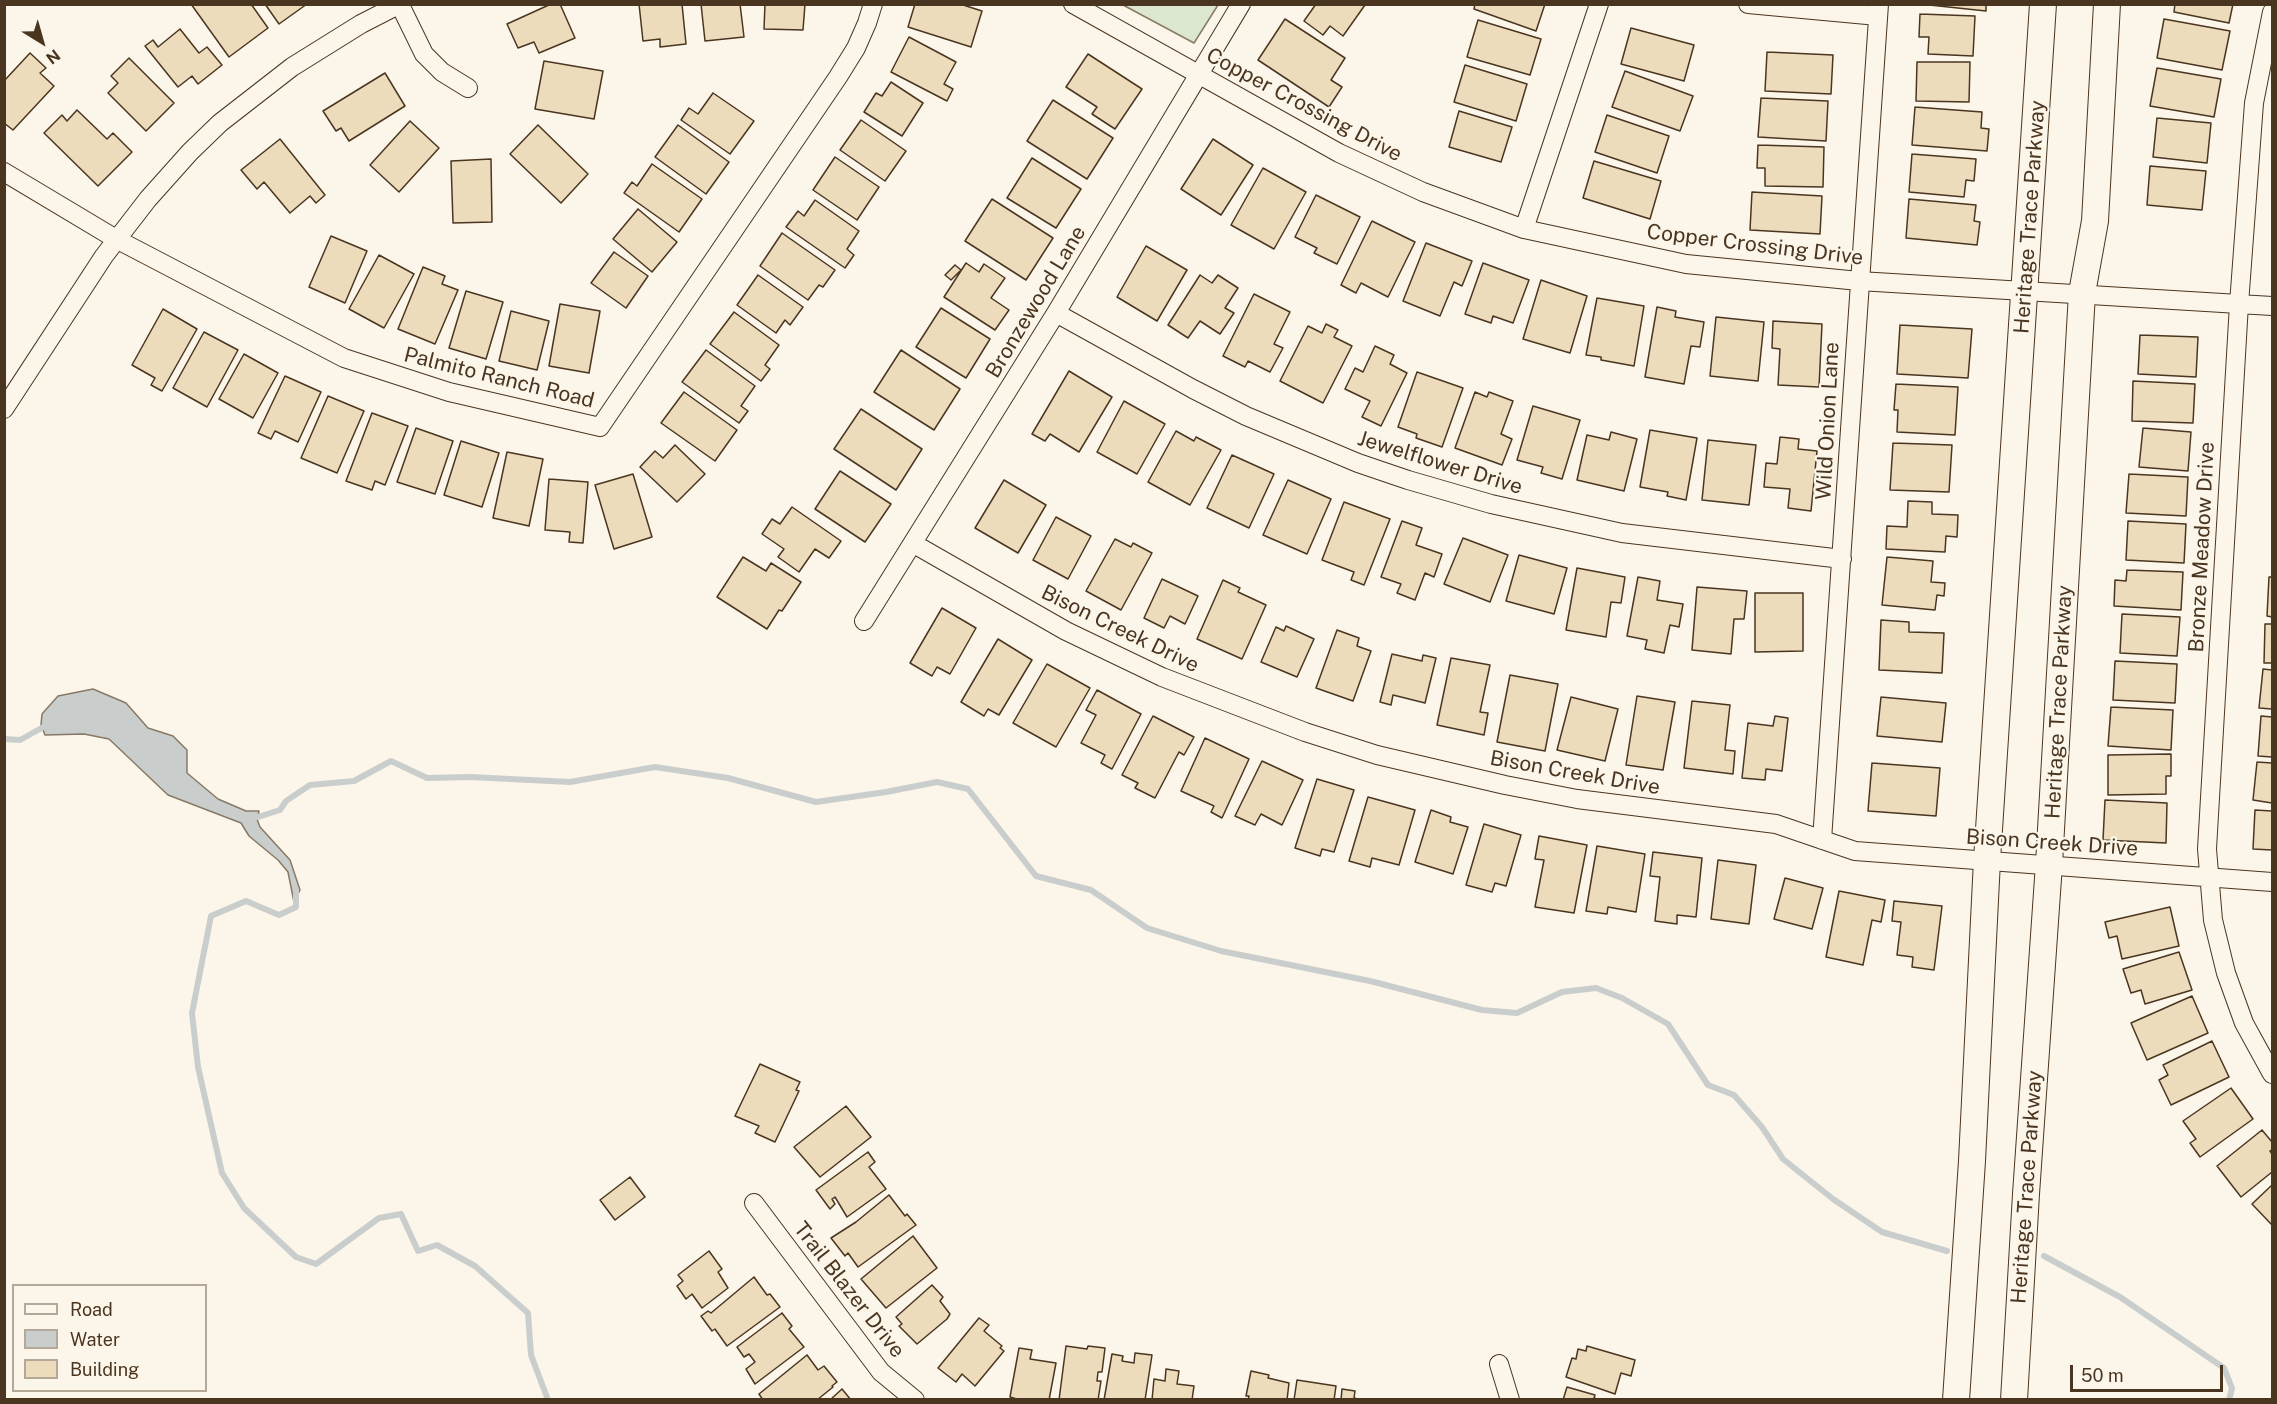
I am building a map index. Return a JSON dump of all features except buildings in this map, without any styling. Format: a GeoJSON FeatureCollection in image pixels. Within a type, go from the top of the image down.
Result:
{"type":"FeatureCollection","features":[{"type":"Feature","properties":{"kind":"street","name":"Palmito Ranch Road"},"geometry":{"type":"LineString","coordinates":[[4,172],[116,239],[344,358],[449,392],[600,427],[856,48],[873,4]]}},
{"type":"Feature","properties":{"kind":"street","name":"Copper Crossing Drive"},"geometry":{"type":"LineString","coordinates":[[1073,4],[1339,153],[1423,192],[1524,229],[1686,264],[1859,281],[2272,306]]}},
{"type":"Feature","properties":{"kind":"street","name":"Bronzewood Lane"},"geometry":{"type":"LineString","coordinates":[[864,621],[1056,313],[1241,4]]}},
{"type":"Feature","properties":{"kind":"street"},"geometry":{"type":"LineString","coordinates":[[1524,229],[1599,4]]}},
{"type":"Feature","properties":{"kind":"street"},"geometry":{"type":"LineString","coordinates":[[1748,4],[1878,10]]}},
{"type":"Feature","properties":{"kind":"street","name":"Heritage Trace Parkway"},"geometry":{"type":"LineString","coordinates":[[1956,1400],[1972,1161],[1987,860],[2043,4]]}},
{"type":"Feature","properties":{"kind":"street","name":"Heritage Trace Parkway"},"geometry":{"type":"LineString","coordinates":[[2014,1400],[2049,864],[2082,293],[2095,221],[2108,4]]}},
{"type":"Feature","properties":{"kind":"street"},"geometry":{"type":"LineString","coordinates":[[4,409],[84,283],[116,239],[183,160],[219,123],[292,66],[361,24],[400,5],[424,54],[442,72],[468,88]]}},
{"type":"Feature","properties":{"kind":"street","name":"Wild Onion Lane"},"geometry":{"type":"LineString","coordinates":[[1822,840],[1878,10]]}},
{"type":"Feature","properties":{"kind":"street","name":"Bronze Meadow Drive"},"geometry":{"type":"LineString","coordinates":[[2272,12],[2254,103],[2239,304],[2208,823],[2208,878],[2213,920],[2226,974],[2244,1023],[2272,1074]]}},
{"type":"Feature","properties":{"kind":"street","name":"Jewelflower Drive"},"geometry":{"type":"LineString","coordinates":[[1056,313],[1246,416],[1358,463],[1408,480],[1491,504],[1622,533],[1842,559]]}},
{"type":"Feature","properties":{"kind":"street","name":"Bison Creek Drive"},"geometry":{"type":"LineString","coordinates":[[914,544],[1066,632],[1162,677],[1305,732],[1377,755],[1505,785],[1577,798],[1776,824],[1855,851],[2272,882]]}},
{"type":"Feature","properties":{"kind":"street","name":"Trail Blazer Drive"},"geometry":{"type":"LineString","coordinates":[[754,1203],[881,1372],[915,1400]]}},
{"type":"Feature","properties":{"kind":"street"},"geometry":{"type":"LineString","coordinates":[[1499,1364],[1510,1400]]}},
{"type":"Feature","properties":{"kind":"green space"},"geometry":{"type":"Polygon","coordinates":[[[1123,5],[1218,5],[1194,43],[1123,5]]]}},
{"type":"Feature","properties":{"kind":"water"},"geometry":{"type":"Polygon","coordinates":[[[93,689],[126,703],[148,728],[173,736],[187,750],[187,773],[218,799],[246,811],[259,811],[257,819],[260,827],[290,860],[300,890],[294,902],[288,872],[278,860],[249,836],[241,823],[168,795],[109,739],[84,734],[45,735],[41,725],[42,714],[58,696],[93,689]]]}},
{"type":"Feature","properties":{"kind":"waterway"},"geometry":{"type":"LineString","coordinates":[[4,739],[20,740],[47,725]]}},
{"type":"Feature","properties":{"kind":"waterway"},"geometry":{"type":"LineString","coordinates":[[250,816],[258,817],[280,810],[286,801],[310,785],[354,781],[391,761],[427,778],[470,777],[570,782],[655,767],[728,778],[816,802],[937,782],[968,789],[1036,876],[1091,890],[1147,928],[1221,951],[1370,981],[1482,1010],[1517,1013],[1562,992],[1596,988],[1622,998],[1668,1024],[1708,1085],[1734,1095],[1762,1127],[1783,1159],[1833,1199],[1882,1232],[1947,1251]]}},
{"type":"Feature","properties":{"kind":"waterway"},"geometry":{"type":"LineString","coordinates":[[296,892],[296,907],[279,915],[246,901],[211,916],[192,1013],[198,1067],[222,1173],[244,1208],[296,1257],[316,1264],[379,1218],[401,1214],[418,1251],[437,1245],[475,1266],[528,1313],[531,1355],[548,1400]]}},
{"type":"Feature","properties":{"kind":"waterway"},"geometry":{"type":"LineString","coordinates":[[2044,1256],[2120,1297],[2224,1368],[2232,1388],[2229,1400]]}}]}
